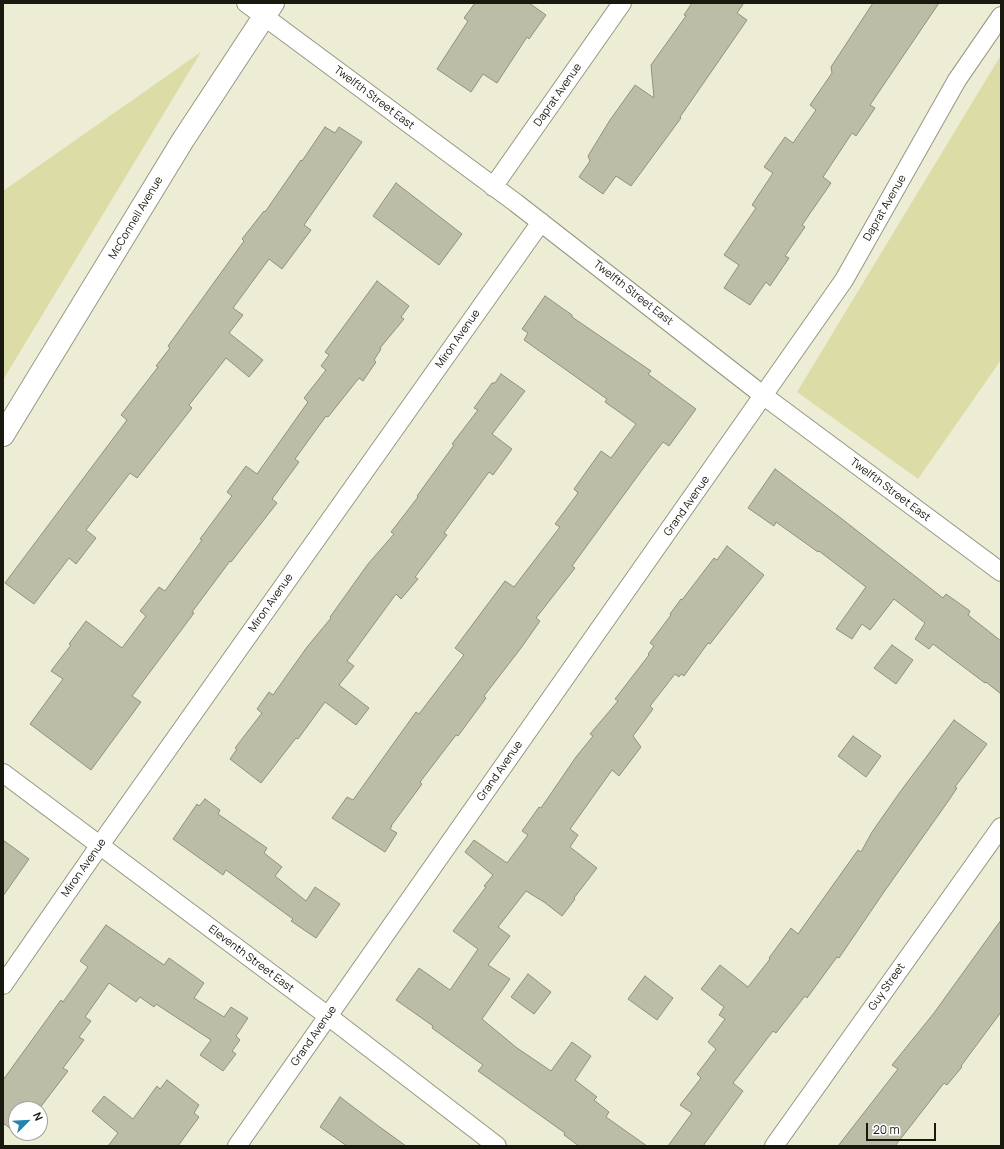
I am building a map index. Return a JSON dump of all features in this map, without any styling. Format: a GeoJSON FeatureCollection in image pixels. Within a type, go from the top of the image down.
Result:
{"type":"FeatureCollection","features":[{"type":"Feature","properties":{"kind":"main road","name":"McConnell Avenue"},"geometry":{"type":"LineString","coordinates":[[3,435],[183,140],[268,9]]}},
{"type":"Feature","properties":{"kind":"street","name":"Twelfth Street East"},"geometry":{"type":"LineString","coordinates":[[246,3],[268,9],[493,187],[541,222],[764,396],[1001,572]]}},
{"type":"Feature","properties":{"kind":"street","name":"Daprat Avenue"},"geometry":{"type":"LineString","coordinates":[[493,187],[622,3]]}},
{"type":"Feature","properties":{"kind":"street","name":"Daprat Avenue"},"geometry":{"type":"LineString","coordinates":[[764,396],[844,280],[957,80],[1001,16]]}},
{"type":"Feature","properties":{"kind":"street","name":"Miron Avenue"},"geometry":{"type":"LineString","coordinates":[[3,985],[100,845],[541,222]]}},
{"type":"Feature","properties":{"kind":"street","name":"Grand Avenue"},"geometry":{"type":"LineString","coordinates":[[237,1146],[764,396]]}},
{"type":"Feature","properties":{"kind":"street","name":"Eleventh Street East"},"geometry":{"type":"LineString","coordinates":[[3,773],[328,1016],[497,1146]]}},
{"type":"Feature","properties":{"kind":"street","name":"Guy Street"},"geometry":{"type":"LineString","coordinates":[[774,1146],[1001,827]]}},
{"type":"Feature","properties":{"kind":"green space"},"geometry":{"type":"Polygon","coordinates":[[[201,52],[3,380],[3,191],[201,52]]]}},
{"type":"Feature","properties":{"kind":"green space"},"geometry":{"type":"Polygon","coordinates":[[[1001,55],[1001,360],[918,479],[797,392],[1001,55]]]}},
{"type":"Feature","properties":{"kind":"building"},"geometry":{"type":"Polygon","coordinates":[[[475,3],[529,3],[546,15],[529,39],[527,37],[497,83],[483,74],[471,92],[437,69],[468,21],[464,18],[475,3]]]}},
{"type":"Feature","properties":{"kind":"building"},"geometry":{"type":"Polygon","coordinates":[[[692,3],[744,3],[737,13],[747,20],[680,117],[681,118],[631,186],[616,176],[603,194],[579,177],[590,161],[588,156],[610,120],[635,85],[654,98],[651,65],[686,16],[684,15],[692,3]]]}},
{"type":"Feature","properties":{"kind":"building"},"geometry":{"type":"Polygon","coordinates":[[[873,3],[939,3],[870,105],[875,108],[856,136],[852,133],[823,177],[831,183],[802,225],[805,227],[785,256],[789,258],[770,286],[766,282],[750,305],[724,288],[739,265],[724,255],[756,208],[752,205],[773,173],[764,167],[785,137],[793,143],[816,110],[810,105],[832,73],[831,67],[873,3]]]}},
{"type":"Feature","properties":{"kind":"building"},"geometry":{"type":"Polygon","coordinates":[[[325,127],[335,133],[339,127],[362,142],[304,225],[311,230],[282,269],[269,259],[233,308],[243,315],[229,333],[263,360],[249,377],[226,358],[189,405],[192,408],[137,478],[130,473],[86,530],[96,538],[76,564],[69,558],[34,604],[5,583],[127,420],[121,415],[158,367],[156,366],[170,348],[168,346],[244,241],[242,239],[264,211],[265,212],[325,127]]]}},
{"type":"Feature","properties":{"kind":"building"},"geometry":{"type":"Polygon","coordinates":[[[396,183],[462,234],[439,265],[373,216],[396,183]]]}},
{"type":"Feature","properties":{"kind":"building"},"geometry":{"type":"Polygon","coordinates":[[[377,281],[409,306],[401,317],[404,319],[380,348],[381,349],[374,360],[376,362],[363,381],[359,378],[328,417],[326,416],[295,459],[299,462],[272,499],[277,503],[231,562],[230,561],[192,612],[194,613],[132,696],[141,702],[91,770],[30,724],[63,679],[51,671],[71,645],[69,644],[86,621],[122,648],[146,616],[140,611],[159,587],[165,591],[202,540],[200,539],[232,496],[227,492],[246,466],[257,474],[308,402],[304,398],[326,370],[321,366],[329,355],[325,352],[377,281]]]}},
{"type":"Feature","properties":{"kind":"building"},"geometry":{"type":"Polygon","coordinates":[[[545,296],[572,315],[572,317],[651,371],[648,374],[696,409],[669,446],[663,442],[650,459],[572,566],[575,568],[536,618],[540,621],[484,696],[486,698],[458,736],[456,735],[420,782],[422,784],[391,826],[390,829],[397,833],[385,852],[332,818],[347,797],[353,800],[416,712],[419,714],[464,655],[455,648],[505,581],[514,587],[560,527],[555,524],[578,493],[574,489],[601,451],[611,458],[636,424],[605,402],[607,399],[524,340],[528,333],[522,329],[545,296]]]}},
{"type":"Feature","properties":{"kind":"building"},"geometry":{"type":"Polygon","coordinates":[[[501,374],[525,391],[492,434],[512,449],[493,475],[489,472],[444,533],[447,535],[415,577],[418,579],[401,599],[396,594],[347,661],[354,666],[339,685],[369,708],[356,725],[325,702],[298,739],[296,738],[261,783],[230,759],[237,749],[235,748],[262,713],[257,709],[269,692],[273,695],[307,647],[331,618],[330,617],[368,564],[394,534],[391,532],[418,497],[417,496],[454,445],[452,444],[478,410],[474,408],[492,383],[495,383],[501,374]]]}},
{"type":"Feature","properties":{"kind":"building"},"geometry":{"type":"Polygon","coordinates":[[[775,469],[943,598],[946,594],[970,611],[968,615],[1001,641],[1001,694],[933,644],[929,649],[915,639],[925,623],[894,599],[870,630],[862,624],[852,639],[836,629],[866,587],[819,551],[818,552],[776,522],[774,526],[748,508],[775,469]]]}},
{"type":"Feature","properties":{"kind":"building"},"geometry":{"type":"Polygon","coordinates":[[[727,546],[764,575],[710,644],[708,643],[684,676],[681,674],[679,677],[675,674],[650,706],[653,709],[633,736],[641,747],[619,776],[612,770],[570,829],[578,835],[570,847],[597,868],[562,916],[544,902],[526,891],[498,927],[510,936],[488,965],[510,979],[482,1019],[517,1048],[551,1071],[572,1042],[591,1056],[575,1080],[597,1097],[594,1100],[609,1112],[606,1117],[647,1146],[579,1146],[564,1135],[565,1133],[478,1071],[483,1065],[432,1028],[433,1026],[396,1000],[419,968],[450,990],[478,949],[453,931],[486,887],[484,886],[493,875],[465,852],[474,840],[507,863],[528,835],[522,831],[539,807],[541,808],[576,757],[593,736],[590,734],[618,701],[615,699],[649,655],[648,654],[654,646],[650,643],[671,615],[670,614],[714,558],[717,560],[727,546]]]}},
{"type":"Feature","properties":{"kind":"building"},"geometry":{"type":"Polygon","coordinates":[[[892,645],[913,660],[896,684],[874,668],[892,645]]]}},
{"type":"Feature","properties":{"kind":"building"},"geometry":{"type":"Polygon","coordinates":[[[954,720],[987,744],[955,787],[957,788],[949,800],[839,958],[837,957],[807,998],[805,996],[776,1033],[773,1031],[733,1083],[743,1091],[703,1146],[668,1146],[692,1113],[680,1105],[701,1078],[697,1074],[716,1049],[708,1042],[725,1019],[719,1015],[724,1007],[701,989],[720,965],[748,987],[770,959],[769,958],[791,928],[798,934],[858,850],[861,852],[872,832],[900,792],[954,720]]]}},
{"type":"Feature","properties":{"kind":"building"},"geometry":{"type":"Polygon","coordinates":[[[853,736],[881,756],[866,777],[838,756],[853,736]]]}},
{"type":"Feature","properties":{"kind":"building"},"geometry":{"type":"Polygon","coordinates":[[[205,799],[220,810],[218,814],[267,848],[264,853],[282,867],[275,876],[306,901],[315,887],[340,904],[316,938],[291,921],[293,919],[226,870],[223,875],[173,839],[197,804],[199,806],[205,799]]]}},
{"type":"Feature","properties":{"kind":"building"},"geometry":{"type":"Polygon","coordinates":[[[3,840],[29,859],[3,896],[3,840]]]}},
{"type":"Feature","properties":{"kind":"building"},"geometry":{"type":"Polygon","coordinates":[[[1001,920],[1001,1012],[961,1066],[962,1067],[947,1085],[944,1083],[895,1146],[838,1146],[898,1069],[892,1065],[934,1013],[1001,920]]]}},
{"type":"Feature","properties":{"kind":"building"},"geometry":{"type":"Polygon","coordinates":[[[106,925],[164,965],[169,958],[204,983],[194,998],[224,1017],[231,1007],[248,1018],[236,1036],[240,1040],[232,1051],[236,1054],[223,1071],[200,1055],[211,1040],[156,1004],[154,1007],[140,997],[136,1002],[109,983],[85,1017],[91,1021],[79,1037],[84,1040],[63,1068],[68,1071],[45,1101],[8,1101],[8,1127],[3,1123],[3,1080],[61,1000],[63,1002],[88,967],[80,961],[106,925]]]}},
{"type":"Feature","properties":{"kind":"building"},"geometry":{"type":"Polygon","coordinates":[[[528,974],[551,992],[534,1014],[511,997],[528,974]]]}},
{"type":"Feature","properties":{"kind":"building"},"geometry":{"type":"Polygon","coordinates":[[[645,976],[673,998],[657,1020],[628,999],[645,976]]]}},
{"type":"Feature","properties":{"kind":"building"},"geometry":{"type":"Polygon","coordinates":[[[167,1080],[199,1105],[194,1113],[199,1117],[178,1146],[108,1146],[118,1133],[92,1111],[104,1096],[133,1119],[157,1086],[160,1089],[167,1080]]]}},
{"type":"Feature","properties":{"kind":"building"},"geometry":{"type":"Polygon","coordinates":[[[340,1097],[406,1146],[347,1146],[320,1127],[340,1097]]]}}]}
